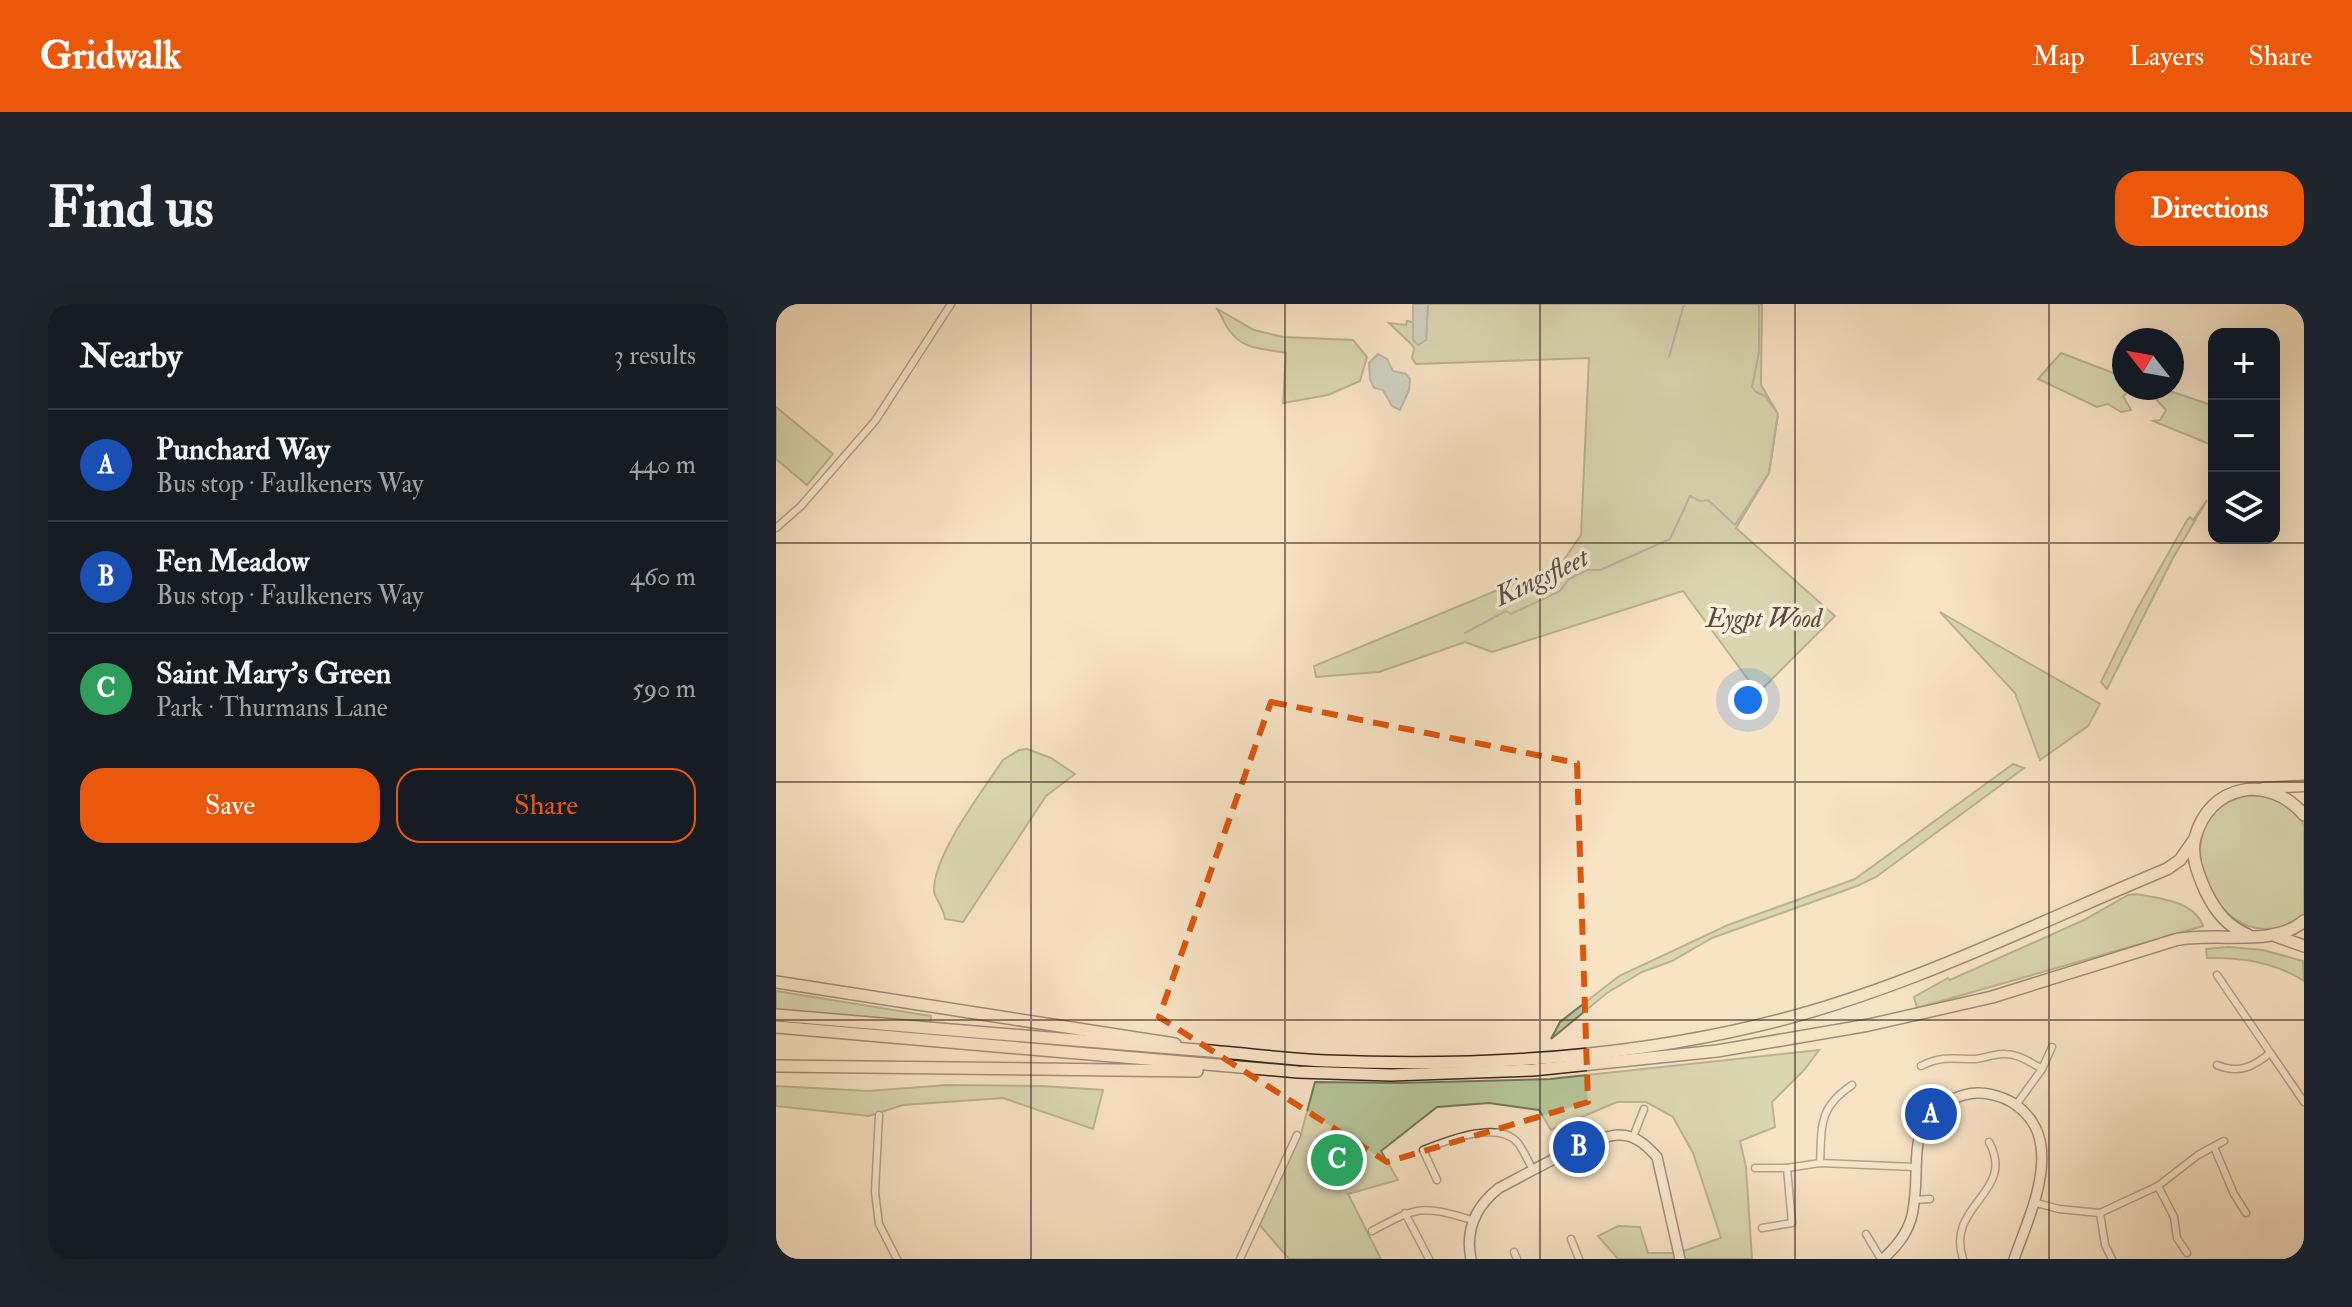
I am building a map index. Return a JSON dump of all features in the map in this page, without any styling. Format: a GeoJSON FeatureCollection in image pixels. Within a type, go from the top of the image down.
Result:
{"type":"FeatureCollection","features":[{"type":"Feature","properties":{"kind":"highway"},"geometry":{"type":"LineString","coordinates":[[776,1027],[1298,1072],[1391,1063],[1532,1058],[1674,1043],[1763,1024],[1876,990],[2167,869],[2180,860],[2194,840],[2204,816],[2231,793],[2257,788],[2286,799],[2304,815]]}},
{"type":"Feature","properties":{"kind":"highway"},"geometry":{"type":"LineString","coordinates":[[2194,840],[2197,868],[2214,906],[2231,926],[2252,937]]}},
{"type":"Feature","properties":{"kind":"highway"},"geometry":{"type":"LineString","coordinates":[[2276,936],[2304,921]]}},
{"type":"Feature","properties":{"kind":"highway"},"geometry":{"type":"LineString","coordinates":[[776,1015],[1302,1059],[1327,1067],[1391,1075],[1533,1070],[1730,1049],[1854,1028],[1992,997],[2188,937],[2276,936],[2304,946]]}},
{"type":"Feature","properties":{"kind":"highway"},"geometry":{"type":"LineString","coordinates":[[776,982],[1167,1041],[1195,1050]]}},
{"type":"Feature","properties":{"kind":"highway"},"geometry":{"type":"LineString","coordinates":[[776,1066],[1203,1071],[1229,1067]]}},
{"type":"Feature","properties":{"kind":"main road"},"geometry":{"type":"LineString","coordinates":[[2257,788],[2304,786]]}},
{"type":"Feature","properties":{"kind":"street"},"geometry":{"type":"LineString","coordinates":[[776,528],[801,506],[875,421],[951,304]]}},
{"type":"Feature","properties":{"kind":"street"},"geometry":{"type":"LineString","coordinates":[[2217,975],[2304,1102]]}},
{"type":"Feature","properties":{"kind":"street"},"geometry":{"type":"LineString","coordinates":[[2016,1105],[2042,1069],[2052,1047]]}},
{"type":"Feature","properties":{"kind":"street"},"geometry":{"type":"LineString","coordinates":[[1921,1066],[1936,1059],[1972,1059],[2006,1053],[2019,1056],[2042,1069]]}},
{"type":"Feature","properties":{"kind":"street"},"geometry":{"type":"LineString","coordinates":[[2217,1065],[2230,1071],[2237,1070],[2253,1066],[2270,1053]]}},
{"type":"Feature","properties":{"kind":"street"},"geometry":{"type":"LineString","coordinates":[[1820,1163],[1822,1118],[1828,1105],[1852,1085]]}},
{"type":"Feature","properties":{"kind":"street"},"geometry":{"type":"LineString","coordinates":[[1866,1234],[1882,1259],[1903,1236],[1911,1219],[1917,1139],[1925,1122],[1936,1108],[1972,1092],[2002,1098],[2016,1105],[2039,1132],[2039,1176],[2014,1259]]}},
{"type":"Feature","properties":{"kind":"street"},"geometry":{"type":"LineString","coordinates":[[1633,1137],[1644,1109]]}},
{"type":"Feature","properties":{"kind":"street"},"geometry":{"type":"LineString","coordinates":[[879,1115],[875,1192],[879,1224],[897,1259]]}},
{"type":"Feature","properties":{"kind":"street"},"geometry":{"type":"LineString","coordinates":[[1437,1180],[1423,1150],[1455,1138],[1488,1132],[1509,1136],[1517,1141],[1533,1170]]}},
{"type":"Feature","properties":{"kind":"street"},"geometry":{"type":"LineString","coordinates":[[1240,1259],[1297,1135]]}},
{"type":"Feature","properties":{"kind":"street"},"geometry":{"type":"LineString","coordinates":[[1471,1259],[1472,1220],[1489,1196],[1533,1170],[1598,1139],[1620,1135],[1633,1137],[1657,1157],[1680,1259]]}},
{"type":"Feature","properties":{"kind":"street"},"geometry":{"type":"LineString","coordinates":[[2033,1202],[2059,1209],[2100,1213],[2158,1186],[2198,1155],[2224,1141]]}},
{"type":"Feature","properties":{"kind":"street"},"geometry":{"type":"LineString","coordinates":[[1963,1259],[1961,1234],[1966,1215],[1991,1185],[1997,1166],[1989,1142]]}},
{"type":"Feature","properties":{"kind":"street"},"geometry":{"type":"LineString","coordinates":[[2214,1147],[2234,1194],[2246,1213]]}},
{"type":"Feature","properties":{"kind":"street"},"geometry":{"type":"LineString","coordinates":[[1755,1168],[1787,1168],[1820,1163],[1915,1167]]}},
{"type":"Feature","properties":{"kind":"street"},"geometry":{"type":"LineString","coordinates":[[1762,1228],[1792,1223],[1787,1168]]}},
{"type":"Feature","properties":{"kind":"street"},"geometry":{"type":"LineString","coordinates":[[2158,1186],[2174,1217],[2177,1238],[2187,1253]]}},
{"type":"Feature","properties":{"kind":"street"},"geometry":{"type":"LineString","coordinates":[[1913,1200],[1930,1199]]}},
{"type":"Feature","properties":{"kind":"street"},"geometry":{"type":"LineString","coordinates":[[1372,1231],[1405,1213],[1426,1208],[1472,1220]]}},
{"type":"Feature","properties":{"kind":"street"},"geometry":{"type":"LineString","coordinates":[[1405,1213],[1429,1259]]}},
{"type":"Feature","properties":{"kind":"street"},"geometry":{"type":"LineString","coordinates":[[2100,1213],[2105,1245],[2112,1259]]}},
{"type":"Feature","properties":{"kind":"street"},"geometry":{"type":"LineString","coordinates":[[1571,1239],[1579,1259]]}},
{"type":"Feature","properties":{"kind":"highlighted area"},"geometry":{"type":"Polygon","coordinates":[[[1271,702],[1577,763],[1588,1102],[1387,1162],[1159,1017],[1271,702]]]}},
{"type":"Feature","properties":{"kind":"green space","name":"Eygpt Wood"},"geometry":{"type":"Polygon","coordinates":[[[1428,304],[1762,304],[1761,385],[1778,414],[1769,473],[1736,528],[1835,616],[1758,693],[1683,591],[1492,652],[1465,642],[1379,672],[1316,677],[1314,666],[1561,564],[1581,535],[1589,358],[1416,364],[1412,358],[1414,348],[1389,323],[1406,325],[1407,321],[1413,322],[1413,340],[1426,340],[1428,304]]]}},
{"type":"Feature","properties":{"kind":"green space"},"geometry":{"type":"Polygon","coordinates":[[[1216,308],[1254,330],[1283,337],[1353,340],[1367,357],[1360,381],[1328,395],[1283,403],[1286,353],[1254,348],[1241,342],[1216,308]]]}},
{"type":"Feature","properties":{"kind":"green space"},"geometry":{"type":"Polygon","coordinates":[[[2061,353],[2112,372],[2112,400],[2125,400],[2131,410],[2121,412],[2108,404],[2097,407],[2038,379],[2061,353]]]}},
{"type":"Feature","properties":{"kind":"green space"},"geometry":{"type":"Polygon","coordinates":[[[2184,396],[2208,404],[2208,444],[2153,421],[2160,420],[2166,410],[2157,400],[2184,400],[2184,396]]]}},
{"type":"Feature","properties":{"kind":"green space"},"geometry":{"type":"Polygon","coordinates":[[[776,407],[833,454],[807,485],[776,459],[776,407]]]}},
{"type":"Feature","properties":{"kind":"green space"},"geometry":{"type":"Polygon","coordinates":[[[2207,500],[2173,558],[2107,689],[2101,682],[2136,611],[2187,520],[2190,517],[2193,520],[2207,500]]]}},
{"type":"Feature","properties":{"kind":"green space"},"geometry":{"type":"Polygon","coordinates":[[[1940,612],[2100,704],[2088,726],[2040,760],[2015,693],[1940,612]]]}},
{"type":"Feature","properties":{"kind":"green space"},"geometry":{"type":"Polygon","coordinates":[[[1027,749],[1051,758],[1075,774],[1046,796],[963,922],[945,919],[934,891],[936,876],[950,842],[1003,760],[1019,750],[1027,749]]]}},
{"type":"Feature","properties":{"kind":"green space"},"geometry":{"type":"Polygon","coordinates":[[[2013,764],[2024,768],[1876,877],[1712,938],[1672,961],[1642,972],[1607,993],[1551,1039],[1560,1022],[1619,976],[1728,925],[1855,879],[2013,764]]]}},
{"type":"Feature","properties":{"kind":"green space"},"geometry":{"type":"Polygon","coordinates":[[[2246,796],[2263,797],[2288,806],[2304,826],[2304,914],[2274,928],[2247,925],[2224,910],[2208,886],[2201,859],[2203,832],[2218,809],[2246,796]]]}},
{"type":"Feature","properties":{"kind":"green space"},"geometry":{"type":"Polygon","coordinates":[[[2136,894],[2184,906],[2203,926],[1917,1008],[1914,997],[1948,978],[1950,980],[2084,920],[2128,895],[2136,894]]]}},
{"type":"Feature","properties":{"kind":"green space"},"geometry":{"type":"Polygon","coordinates":[[[2229,947],[2263,950],[2303,961],[2304,981],[2281,969],[2257,962],[2207,958],[2206,949],[2229,947]]]}},
{"type":"Feature","properties":{"kind":"green space"},"geometry":{"type":"Polygon","coordinates":[[[776,991],[931,1016],[930,1026],[776,1012],[776,991]]]}},
{"type":"Feature","properties":{"kind":"green space"},"geometry":{"type":"Polygon","coordinates":[[[1819,1050],[1772,1102],[1775,1127],[1740,1141],[1746,1167],[1752,1259],[1618,1259],[1598,1236],[1618,1226],[1640,1227],[1648,1253],[1678,1253],[1721,1238],[1693,1153],[1673,1117],[1646,1102],[1617,1102],[1551,1130],[1539,1110],[1489,1103],[1437,1107],[1381,1151],[1398,1180],[1348,1194],[1381,1259],[1289,1259],[1258,1223],[1301,1134],[1315,1082],[1550,1079],[1819,1050]]]}},
{"type":"Feature","properties":{"kind":"green space"},"geometry":{"type":"Polygon","coordinates":[[[947,1085],[1103,1090],[1093,1129],[1003,1098],[903,1105],[869,1116],[776,1106],[776,1086],[869,1091],[947,1085]]]}},
{"type":"Feature","properties":{"kind":"water"},"geometry":{"type":"Polygon","coordinates":[[[1413,304],[1428,304],[1426,340],[1418,345],[1413,340],[1413,304]]]}},
{"type":"Feature","properties":{"kind":"water"},"geometry":{"type":"Polygon","coordinates":[[[1378,354],[1387,359],[1393,371],[1406,374],[1410,379],[1409,390],[1400,410],[1392,406],[1383,390],[1374,388],[1370,379],[1369,363],[1378,354]]]}},
{"type":"Feature","properties":{"kind":"waterway"},"geometry":{"type":"LineString","coordinates":[[1669,357],[1684,304]]}},
{"type":"Feature","properties":{"kind":"waterway","name":"Kingsfleet"},"geometry":{"type":"LineString","coordinates":[[1465,633],[1506,611],[1511,614],[1560,591],[1569,579],[1587,570],[1600,570],[1670,539],[1690,496],[1700,501],[1708,500],[1735,525],[1769,473],[1778,414],[1765,396],[1752,387],[1759,352],[1759,304]]}},
{"type":"Feature","properties":{"kind":"place","name":"Punchard Way"},"geometry":{"type":"Point","coordinates":[1931,1114]}},
{"type":"Feature","properties":{"kind":"place","name":"Fen Meadow"},"geometry":{"type":"Point","coordinates":[1579,1147]}},
{"type":"Feature","properties":{"kind":"place","name":"Saint Mary's Green"},"geometry":{"type":"Point","coordinates":[1337,1160]}}]}
